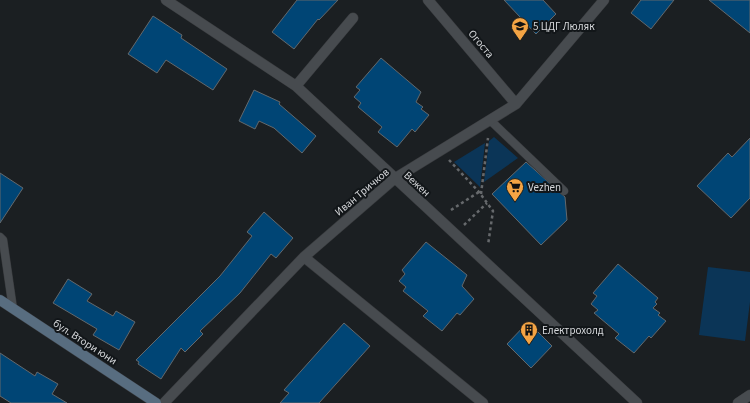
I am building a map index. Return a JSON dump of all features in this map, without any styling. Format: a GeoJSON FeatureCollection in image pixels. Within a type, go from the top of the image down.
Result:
{"type":"FeatureCollection","features":[{"type":"Feature","properties":{"kind":"street","name":"Вежен"},"geometry":{"type":"LineString","coordinates":[[166,0],[296,86],[394,179],[638,403]]}},
{"type":"Feature","properties":{"kind":"street","name":"Огоста"},"geometry":{"type":"LineString","coordinates":[[428,0],[516,104]]}},
{"type":"Feature","properties":{"kind":"street","name":"Иван Тричков"},"geometry":{"type":"LineString","coordinates":[[164,403],[304,257],[394,179],[516,104],[604,0]]}},
{"type":"Feature","properties":{"kind":"street"},"geometry":{"type":"LineString","coordinates":[[296,86],[353,18]]}},
{"type":"Feature","properties":{"kind":"street"},"geometry":{"type":"LineString","coordinates":[[304,257],[483,403]]}},
{"type":"Feature","properties":{"kind":"street","name":"бул. Втори юни"},"geometry":{"type":"LineString","coordinates":[[0,300],[156,403]]}},
{"type":"Feature","properties":{"kind":"street"},"geometry":{"type":"LineString","coordinates":[[738,403],[750,394]]}},
{"type":"Feature","properties":{"kind":"lane"},"geometry":{"type":"LineString","coordinates":[[490,120],[564,191]]}},
{"type":"Feature","properties":{"kind":"lane"},"geometry":{"type":"LineString","coordinates":[[0,237],[3,240],[13,309]]}},
{"type":"Feature","properties":{"kind":"path"},"geometry":{"type":"LineString","coordinates":[[480,194],[490,120]]}},
{"type":"Feature","properties":{"kind":"path"},"geometry":{"type":"LineString","coordinates":[[440,151],[480,194],[493,211],[485,263]]}},
{"type":"Feature","properties":{"kind":"path"},"geometry":{"type":"LineString","coordinates":[[437,218],[480,194]]}},
{"type":"Feature","properties":{"kind":"path"},"geometry":{"type":"LineString","coordinates":[[455,235],[487,203]]}},
{"type":"Feature","properties":{"kind":"shaded area"},"geometry":{"type":"Polygon","coordinates":[[[494,137],[518,158],[484,182],[489,141],[494,137]]]}},
{"type":"Feature","properties":{"kind":"shaded area"},"geometry":{"type":"Polygon","coordinates":[[[485,143],[480,187],[454,162],[485,143]]]}},
{"type":"Feature","properties":{"kind":"shaded area"},"geometry":{"type":"Polygon","coordinates":[[[708,267],[750,272],[750,302],[745,341],[699,335],[708,267]]]}},
{"type":"Feature","properties":{"kind":"building"},"geometry":{"type":"Polygon","coordinates":[[[297,0],[338,0],[319,20],[318,19],[294,49],[272,32],[297,0]]]}},
{"type":"Feature","properties":{"kind":"building"},"geometry":{"type":"Polygon","coordinates":[[[504,0],[543,0],[556,14],[536,34],[504,0]]]}},
{"type":"Feature","properties":{"kind":"building"},"geometry":{"type":"Polygon","coordinates":[[[641,0],[674,0],[651,29],[631,13],[641,0]]]}},
{"type":"Feature","properties":{"kind":"building"},"geometry":{"type":"Polygon","coordinates":[[[709,0],[750,0],[750,33],[709,0]]]}},
{"type":"Feature","properties":{"kind":"building"},"geometry":{"type":"Polygon","coordinates":[[[153,16],[182,35],[181,38],[227,69],[213,90],[166,60],[157,73],[128,54],[153,16]]]}},
{"type":"Feature","properties":{"kind":"building"},"geometry":{"type":"Polygon","coordinates":[[[381,58],[421,92],[416,102],[423,107],[421,109],[429,115],[415,132],[412,129],[397,147],[378,132],[382,127],[358,107],[361,103],[354,97],[360,90],[356,87],[381,58]]]}},
{"type":"Feature","properties":{"kind":"building"},"geometry":{"type":"Polygon","coordinates":[[[254,90],[280,102],[279,104],[316,136],[302,153],[274,128],[259,121],[255,129],[239,121],[254,90]]]}},
{"type":"Feature","properties":{"kind":"building"},"geometry":{"type":"Polygon","coordinates":[[[750,138],[750,198],[731,218],[697,186],[728,153],[732,157],[750,138]]]}},
{"type":"Feature","properties":{"kind":"building"},"geometry":{"type":"Polygon","coordinates":[[[526,162],[565,197],[567,220],[541,245],[492,194],[526,162]]]}},
{"type":"Feature","properties":{"kind":"building"},"geometry":{"type":"Polygon","coordinates":[[[0,173],[23,188],[0,223],[0,173]]]}},
{"type":"Feature","properties":{"kind":"building"},"geometry":{"type":"Polygon","coordinates":[[[264,212],[293,238],[276,258],[271,254],[240,293],[200,331],[203,334],[185,352],[181,348],[161,379],[138,364],[139,362],[136,360],[220,276],[252,236],[247,232],[264,212]]]}},
{"type":"Feature","properties":{"kind":"building"},"geometry":{"type":"Polygon","coordinates":[[[426,242],[467,275],[462,286],[474,299],[460,315],[457,313],[442,331],[423,316],[428,311],[403,291],[406,287],[399,281],[405,274],[402,270],[426,242]]]}},
{"type":"Feature","properties":{"kind":"building"},"geometry":{"type":"Polygon","coordinates":[[[618,264],[658,298],[655,302],[657,304],[653,308],[660,313],[658,315],[666,321],[651,338],[649,336],[634,353],[615,338],[619,334],[594,313],[598,310],[591,304],[597,296],[593,293],[618,264]]]}},
{"type":"Feature","properties":{"kind":"building"},"geometry":{"type":"Polygon","coordinates":[[[68,279],[92,294],[87,301],[113,316],[116,311],[135,322],[119,350],[93,335],[97,329],[53,303],[68,279]]]}},
{"type":"Feature","properties":{"kind":"building","name":"Електрохолд"},"geometry":{"type":"Polygon","coordinates":[[[528,322],[552,346],[531,368],[507,344],[528,322]]]}},
{"type":"Feature","properties":{"kind":"building"},"geometry":{"type":"Polygon","coordinates":[[[344,323],[370,346],[319,403],[280,403],[289,393],[284,390],[344,323]]]}},
{"type":"Feature","properties":{"kind":"building"},"geometry":{"type":"Polygon","coordinates":[[[0,353],[35,376],[37,372],[58,384],[52,394],[67,403],[11,403],[0,396],[0,353]]]}},
{"type":"Feature","properties":{"kind":"place","name":"5 ЦДГ Люляк"},"geometry":{"type":"Point","coordinates":[520,41]}},
{"type":"Feature","properties":{"kind":"place","name":"Vezhen"},"geometry":{"type":"Point","coordinates":[515,202]}},
{"type":"Feature","properties":{"kind":"place","name":"Електрохолд"},"geometry":{"type":"Point","coordinates":[529,345]}}]}
